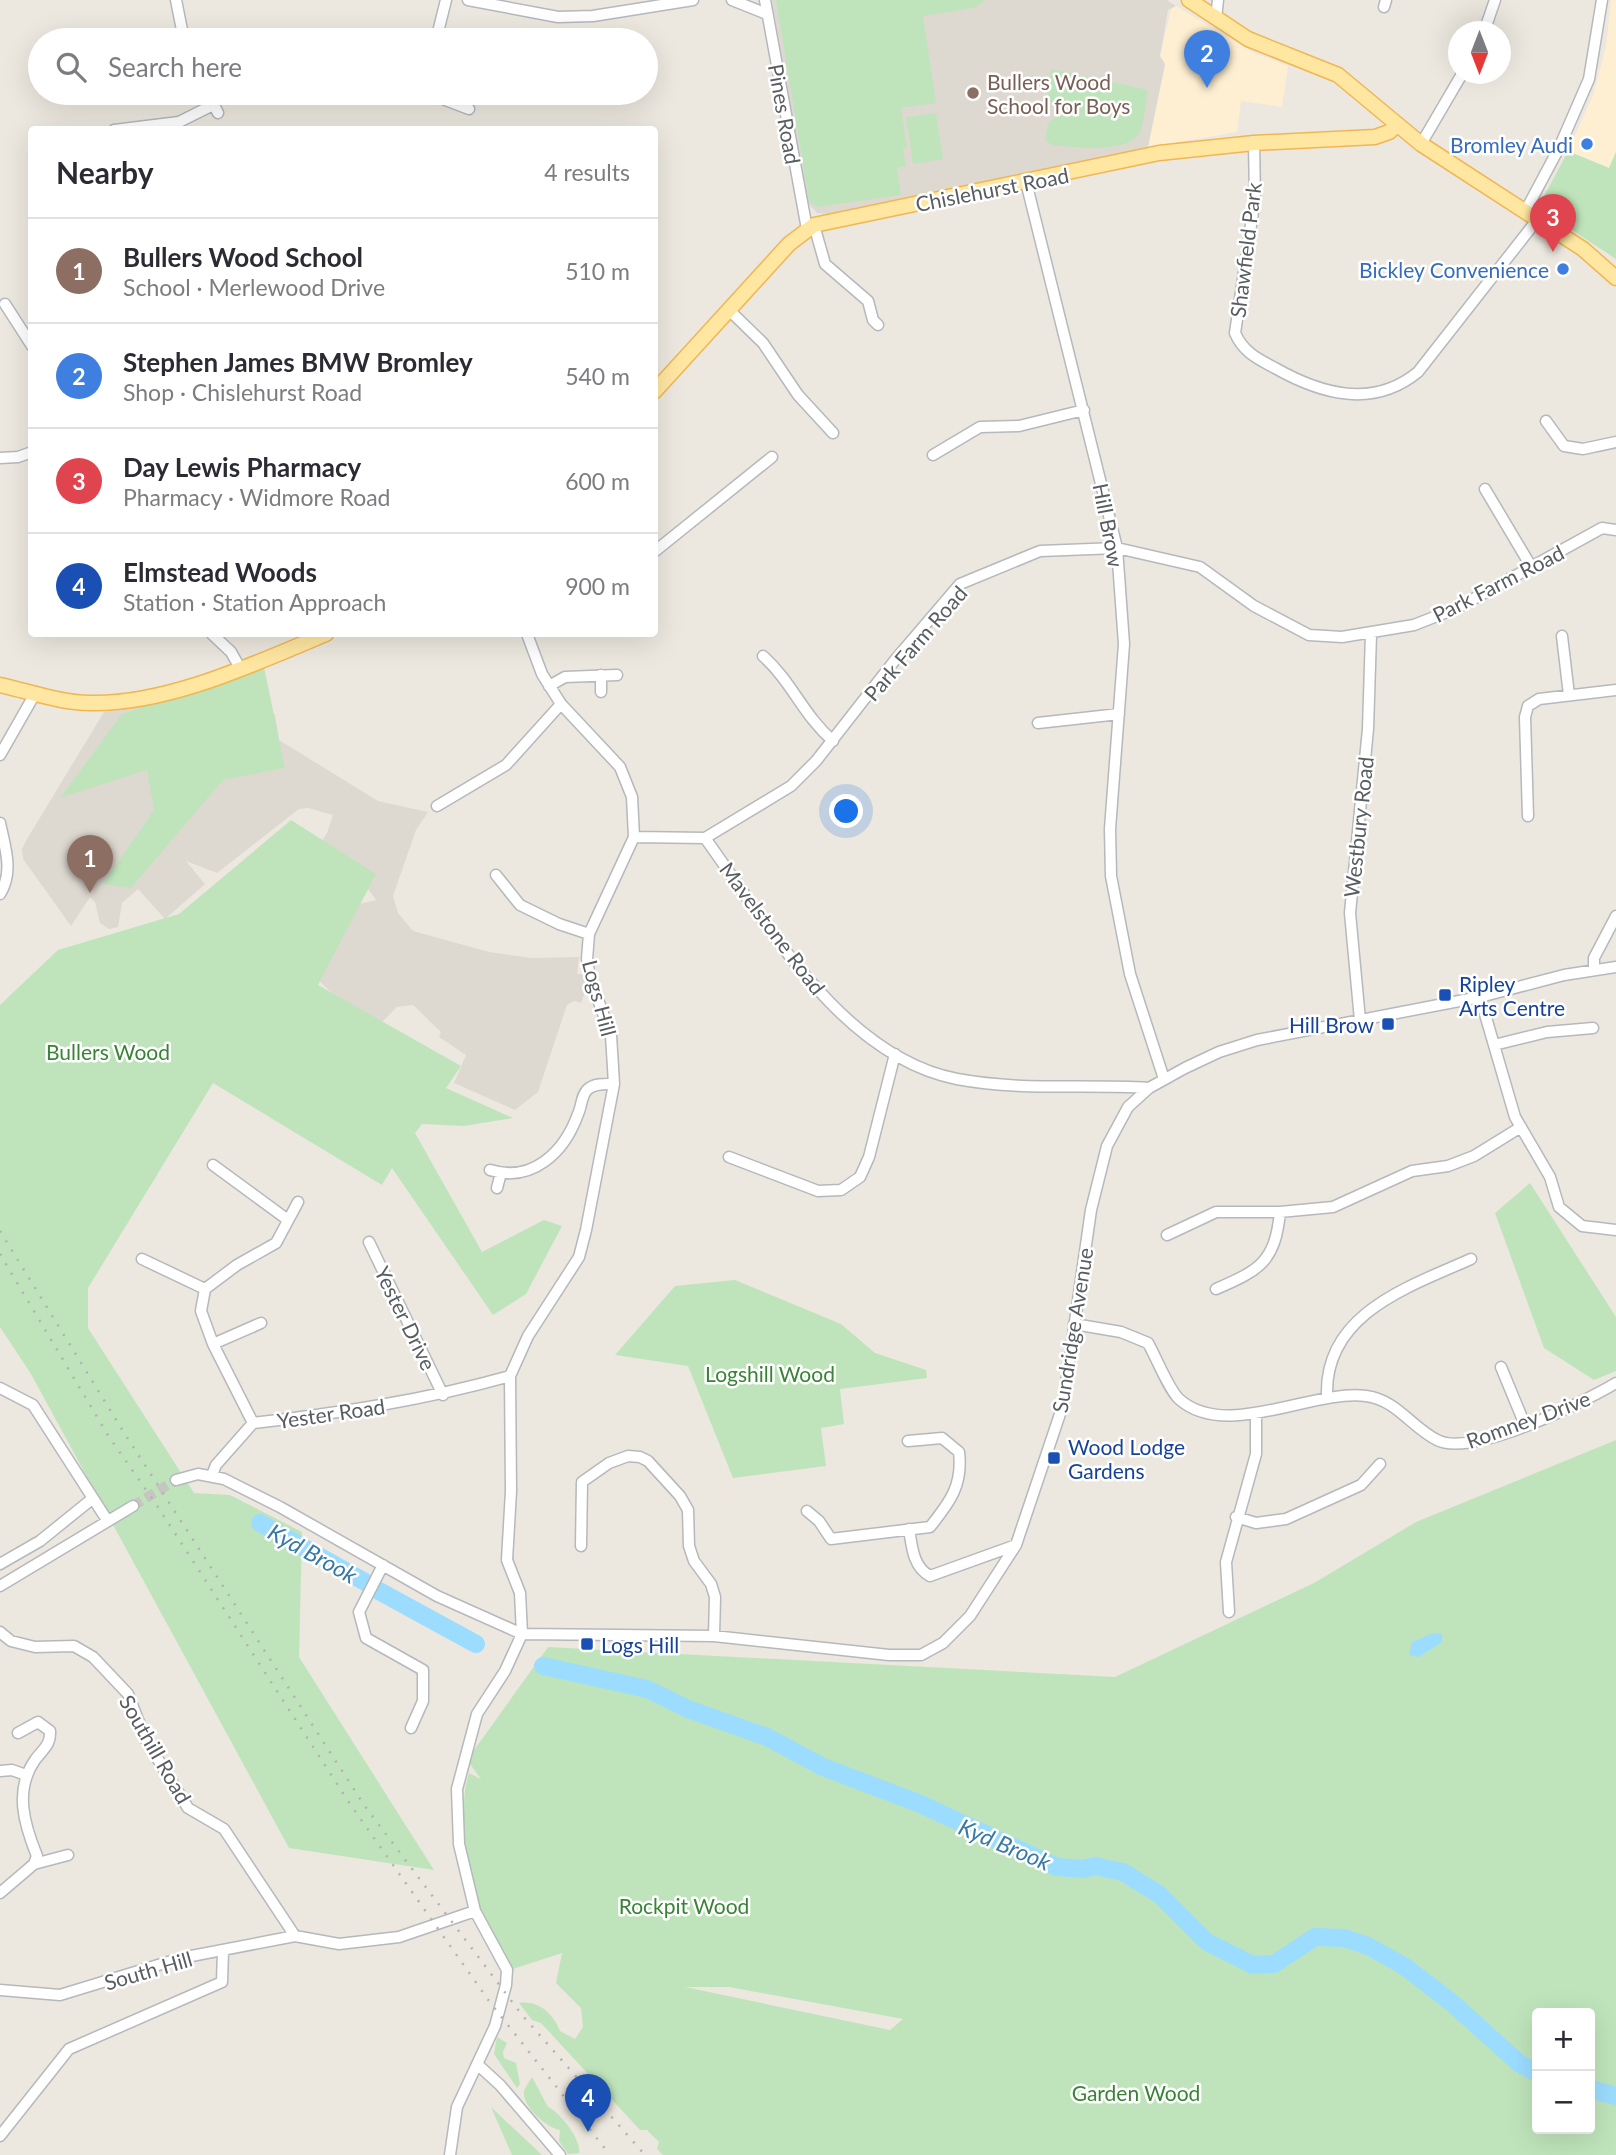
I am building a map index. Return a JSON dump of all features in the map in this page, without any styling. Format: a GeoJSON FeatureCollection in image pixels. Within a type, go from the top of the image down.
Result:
{"type":"FeatureCollection","features":[{"type":"Feature","properties":{"kind":"main road"},"geometry":{"type":"LineString","coordinates":[[1189,0],[1270,50],[1338,75],[1420,144],[1583,249],[1616,278]]}},
{"type":"Feature","properties":{"kind":"main road","name":"Chislehurst Road"},"geometry":{"type":"LineString","coordinates":[[811,227],[1159,153],[1254,143],[1375,137],[1389,132],[1397,125]]}},
{"type":"Feature","properties":{"kind":"main road"},"geometry":{"type":"LineString","coordinates":[[658,387],[727,309],[811,227]]}},
{"type":"Feature","properties":{"kind":"main road"},"geometry":{"type":"LineString","coordinates":[[0,685],[87,704],[131,700],[192,685],[318,637]]}},
{"type":"Feature","properties":{"kind":"street"},"geometry":{"type":"LineString","coordinates":[[176,0],[182,28]]}},
{"type":"Feature","properties":{"kind":"street"},"geometry":{"type":"LineString","coordinates":[[439,28],[446,0]]}},
{"type":"Feature","properties":{"kind":"street"},"geometry":{"type":"LineString","coordinates":[[468,0],[534,15],[567,17],[593,16],[693,0]]}},
{"type":"Feature","properties":{"kind":"street"},"geometry":{"type":"LineString","coordinates":[[732,0],[767,14]]}},
{"type":"Feature","properties":{"kind":"street","name":"Pines Road"},"geometry":{"type":"LineString","coordinates":[[765,0],[811,227],[825,264],[869,301],[873,320],[878,325]]}},
{"type":"Feature","properties":{"kind":"street"},"geometry":{"type":"LineString","coordinates":[[1216,18],[1219,0]]}},
{"type":"Feature","properties":{"kind":"street"},"geometry":{"type":"LineString","coordinates":[[1488,21],[1495,0]]}},
{"type":"Feature","properties":{"kind":"street","name":"Shawfield Park"},"geometry":{"type":"LineString","coordinates":[[1254,143],[1255,198],[1235,333],[1241,345],[1254,357],[1299,382],[1326,392],[1368,393],[1396,386],[1418,372],[1531,215],[1589,79],[1602,0]]}},
{"type":"Feature","properties":{"kind":"street"},"geometry":{"type":"LineString","coordinates":[[1420,144],[1456,84]]}},
{"type":"Feature","properties":{"kind":"street"},"geometry":{"type":"LineString","coordinates":[[146,126],[179,122],[216,109],[214,105]]}},
{"type":"Feature","properties":{"kind":"street"},"geometry":{"type":"LineString","coordinates":[[458,105],[469,109]]}},
{"type":"Feature","properties":{"kind":"street","name":"Hill Brow"},"geometry":{"type":"LineString","coordinates":[[1026,182],[1118,548],[1124,643],[1110,829],[1111,876],[1130,974],[1164,1079]]}},
{"type":"Feature","properties":{"kind":"street"},"geometry":{"type":"LineString","coordinates":[[5,304],[28,340]]}},
{"type":"Feature","properties":{"kind":"street"},"geometry":{"type":"LineString","coordinates":[[727,309],[763,343],[798,395],[833,433]]}},
{"type":"Feature","properties":{"kind":"street"},"geometry":{"type":"LineString","coordinates":[[933,454],[980,426],[1019,426],[1084,410]]}},
{"type":"Feature","properties":{"kind":"street"},"geometry":{"type":"LineString","coordinates":[[1546,421],[1564,446],[1583,449],[1616,442]]}},
{"type":"Feature","properties":{"kind":"street"},"geometry":{"type":"LineString","coordinates":[[0,458],[28,453]]}},
{"type":"Feature","properties":{"kind":"street"},"geometry":{"type":"LineString","coordinates":[[658,549],[772,457]]}},
{"type":"Feature","properties":{"kind":"street"},"geometry":{"type":"LineString","coordinates":[[1485,489],[1532,568]]}},
{"type":"Feature","properties":{"kind":"street","name":"Park Farm Road"},"geometry":{"type":"LineString","coordinates":[[705,838],[791,786],[833,741],[895,660],[960,584],[1040,551],[1118,548],[1200,567],[1254,606],[1309,635],[1342,637],[1414,625],[1495,589],[1602,528],[1616,530]]}},
{"type":"Feature","properties":{"kind":"street","name":"Westbury Road"},"geometry":{"type":"LineString","coordinates":[[1360,1020],[1350,913],[1368,729],[1371,634]]}},
{"type":"Feature","properties":{"kind":"street"},"geometry":{"type":"LineString","coordinates":[[1562,636],[1569,695]]}},
{"type":"Feature","properties":{"kind":"street"},"geometry":{"type":"LineString","coordinates":[[215,637],[231,652],[240,668]]}},
{"type":"Feature","properties":{"kind":"street","name":"Logs Hill"},"geometry":{"type":"LineString","coordinates":[[522,1634],[520,1593],[507,1560],[511,1491],[510,1376],[528,1336],[579,1257],[593,1180],[607,1131],[614,1084],[611,1035],[590,978],[586,959],[589,934],[634,837],[632,796],[620,768],[561,704],[549,686],[528,637]]}},
{"type":"Feature","properties":{"kind":"street"},"geometry":{"type":"LineString","coordinates":[[763,656],[783,674],[813,724],[833,741]]}},
{"type":"Feature","properties":{"kind":"street"},"geometry":{"type":"LineString","coordinates":[[601,675],[601,692]]}},
{"type":"Feature","properties":{"kind":"street"},"geometry":{"type":"LineString","coordinates":[[549,686],[565,677],[617,675]]}},
{"type":"Feature","properties":{"kind":"street"},"geometry":{"type":"LineString","coordinates":[[1528,816],[1525,717],[1528,706],[1539,699],[1616,690]]}},
{"type":"Feature","properties":{"kind":"street"},"geometry":{"type":"LineString","coordinates":[[0,755],[36,692]]}},
{"type":"Feature","properties":{"kind":"street"},"geometry":{"type":"LineString","coordinates":[[437,806],[506,765],[561,704]]}},
{"type":"Feature","properties":{"kind":"street"},"geometry":{"type":"LineString","coordinates":[[1038,723],[1119,714]]}},
{"type":"Feature","properties":{"kind":"street"},"geometry":{"type":"LineString","coordinates":[[0,823],[9,863],[5,886],[0,894]]}},
{"type":"Feature","properties":{"kind":"street"},"geometry":{"type":"LineString","coordinates":[[634,837],[705,838]]}},
{"type":"Feature","properties":{"kind":"street","name":"Mavelstone Road"},"geometry":{"type":"LineString","coordinates":[[705,838],[801,970],[830,1003],[895,1054],[925,1069],[987,1083],[1060,1088],[1149,1088]]}},
{"type":"Feature","properties":{"kind":"street"},"geometry":{"type":"LineString","coordinates":[[496,875],[520,905],[559,925],[589,934]]}},
{"type":"Feature","properties":{"kind":"street"},"geometry":{"type":"LineString","coordinates":[[1594,970],[1594,958],[1616,916]]}},
{"type":"Feature","properties":{"kind":"street","name":"Sundridge Avenue"},"geometry":{"type":"LineString","coordinates":[[212,1475],[281,1507],[486,1620],[522,1634],[714,1636],[890,1655],[921,1655],[943,1643],[970,1616],[1017,1545],[1063,1405],[1095,1192],[1107,1146],[1128,1107],[1149,1088],[1164,1079],[1219,1052],[1245,1044],[1616,967]]}},
{"type":"Feature","properties":{"kind":"street"},"geometry":{"type":"LineString","coordinates":[[1480,997],[1521,1127],[1550,1178],[1559,1207],[1582,1226],[1616,1230]]}},
{"type":"Feature","properties":{"kind":"street"},"geometry":{"type":"LineString","coordinates":[[1494,1045],[1547,1032],[1593,1028]]}},
{"type":"Feature","properties":{"kind":"street"},"geometry":{"type":"LineString","coordinates":[[729,1157],[818,1191],[841,1190],[860,1177],[869,1157],[895,1054]]}},
{"type":"Feature","properties":{"kind":"street"},"geometry":{"type":"LineString","coordinates":[[497,1188],[496,1171],[522,1174],[543,1164],[572,1126],[585,1092],[592,1086],[614,1084]]}},
{"type":"Feature","properties":{"kind":"street"},"geometry":{"type":"LineString","coordinates":[[1120,1086],[1128,1107]]}},
{"type":"Feature","properties":{"kind":"street"},"geometry":{"type":"LineString","coordinates":[[1167,1235],[1216,1212],[1280,1212],[1333,1207],[1412,1171],[1448,1166],[1474,1156],[1521,1127]]}},
{"type":"Feature","properties":{"kind":"street"},"geometry":{"type":"LineString","coordinates":[[213,1165],[288,1220]]}},
{"type":"Feature","properties":{"kind":"street"},"geometry":{"type":"LineString","coordinates":[[253,1423],[213,1344],[201,1311],[205,1289],[237,1265],[276,1243],[298,1202]]}},
{"type":"Feature","properties":{"kind":"street"},"geometry":{"type":"LineString","coordinates":[[1216,1289],[1255,1272],[1268,1257],[1277,1239],[1280,1212]]}},
{"type":"Feature","properties":{"kind":"street","name":"Yester Drive"},"geometry":{"type":"LineString","coordinates":[[369,1242],[443,1395]]}},
{"type":"Feature","properties":{"kind":"street"},"geometry":{"type":"LineString","coordinates":[[142,1259],[205,1289]]}},
{"type":"Feature","properties":{"kind":"street"},"geometry":{"type":"LineString","coordinates":[[1327,1396],[1330,1359],[1348,1329],[1408,1287],[1471,1259]]}},
{"type":"Feature","properties":{"kind":"street"},"geometry":{"type":"LineString","coordinates":[[213,1344],[261,1323]]}},
{"type":"Feature","properties":{"kind":"street","name":"Romney Drive"},"geometry":{"type":"LineString","coordinates":[[1074,1324],[1121,1332],[1148,1343],[1163,1367],[1170,1388],[1179,1399],[1194,1409],[1256,1415],[1327,1396],[1368,1396],[1391,1403],[1432,1438],[1451,1445],[1468,1445],[1525,1425],[1585,1401],[1616,1383]]}},
{"type":"Feature","properties":{"kind":"street"},"geometry":{"type":"LineString","coordinates":[[1501,1367],[1525,1425]]}},
{"type":"Feature","properties":{"kind":"street","name":"Yester Road"},"geometry":{"type":"LineString","coordinates":[[212,1475],[216,1465],[253,1423],[354,1412],[443,1395],[510,1376]]}},
{"type":"Feature","properties":{"kind":"street"},"geometry":{"type":"LineString","coordinates":[[0,1388],[33,1405],[107,1520]]}},
{"type":"Feature","properties":{"kind":"street"},"geometry":{"type":"LineString","coordinates":[[1228,1612],[1226,1562],[1236,1517],[1256,1454],[1256,1415]]}},
{"type":"Feature","properties":{"kind":"street"},"geometry":{"type":"LineString","coordinates":[[807,1511],[819,1521],[831,1539],[930,1527],[955,1495],[961,1472],[959,1452],[942,1438],[908,1441]]}},
{"type":"Feature","properties":{"kind":"street"},"geometry":{"type":"LineString","coordinates":[[581,1546],[582,1482],[609,1463],[628,1456],[648,1461],[680,1496],[688,1510],[688,1546],[694,1562],[711,1584],[715,1597],[714,1636]]}},
{"type":"Feature","properties":{"kind":"street"},"geometry":{"type":"LineString","coordinates":[[1236,1517],[1256,1523],[1286,1519],[1361,1485],[1380,1464]]}},
{"type":"Feature","properties":{"kind":"street"},"geometry":{"type":"LineString","coordinates":[[176,1480],[198,1474],[212,1475]]}},
{"type":"Feature","properties":{"kind":"street"},"geometry":{"type":"LineString","coordinates":[[0,1564],[40,1541],[92,1499]]}},
{"type":"Feature","properties":{"kind":"street"},"geometry":{"type":"LineString","coordinates":[[0,1586],[134,1506]]}},
{"type":"Feature","properties":{"kind":"street"},"geometry":{"type":"LineString","coordinates":[[909,1529],[914,1557],[921,1572],[930,1576],[1017,1545]]}},
{"type":"Feature","properties":{"kind":"street"},"geometry":{"type":"LineString","coordinates":[[383,1565],[359,1612],[366,1638],[423,1670],[423,1701],[411,1728]]}},
{"type":"Feature","properties":{"kind":"street","name":"Southill Road"},"geometry":{"type":"LineString","coordinates":[[0,1633],[11,1641],[35,1647],[74,1646],[93,1657],[128,1694],[146,1740],[188,1808],[224,1829],[295,1936]]}},
{"type":"Feature","properties":{"kind":"street"},"geometry":{"type":"LineString","coordinates":[[450,2155],[457,2107],[495,2026],[507,1970],[475,1911],[459,1844],[457,1789],[477,1714],[505,1671],[522,1634]]}},
{"type":"Feature","properties":{"kind":"street"},"geometry":{"type":"LineString","coordinates":[[18,1733],[38,1722],[50,1731],[48,1746],[26,1776],[22,1795],[37,1856],[34,1864]]}},
{"type":"Feature","properties":{"kind":"street"},"geometry":{"type":"LineString","coordinates":[[0,1772],[12,1770],[26,1776]]}},
{"type":"Feature","properties":{"kind":"street"},"geometry":{"type":"LineString","coordinates":[[0,1893],[34,1864],[68,1855]]}},
{"type":"Feature","properties":{"kind":"street"},"geometry":{"type":"LineString","coordinates":[[295,1936],[339,1944],[399,1937],[475,1911]]}},
{"type":"Feature","properties":{"kind":"street","name":"South Hill"},"geometry":{"type":"LineString","coordinates":[[0,1990],[60,1995],[181,1958],[295,1936]]}},
{"type":"Feature","properties":{"kind":"street"},"geometry":{"type":"LineString","coordinates":[[0,2136],[69,2049],[222,1982],[223,1951]]}},
{"type":"Feature","properties":{"kind":"street"},"geometry":{"type":"LineString","coordinates":[[477,2064],[500,2085],[560,2155]]}},
{"type":"Feature","properties":{"kind":"shaded area","name":"Bullers Wood School for Boys"},"geometry":{"type":"Polygon","coordinates":[[[772,0],[1167,0],[1176,6],[1168,10],[1160,56],[1165,64],[1148,147],[1128,155],[830,214],[817,213],[807,202],[772,0]]]}},
{"type":"Feature","properties":{"kind":"shaded area"},"geometry":{"type":"Polygon","coordinates":[[[1611,0],[1616,0],[1616,152],[1609,168],[1568,151],[1593,95],[1606,47],[1611,0]]]}},
{"type":"Feature","properties":{"kind":"shaded area"},"geometry":{"type":"Polygon","coordinates":[[[1172,6],[1254,53],[1288,66],[1282,107],[1241,101],[1237,132],[1148,147],[1165,65],[1160,56],[1172,6]]]}},
{"type":"Feature","properties":{"kind":"shaded area"},"geometry":{"type":"Polygon","coordinates":[[[184,699],[259,715],[275,714],[279,740],[378,801],[428,812],[416,830],[393,896],[398,913],[413,931],[489,952],[532,958],[579,957],[577,974],[583,974],[586,990],[581,1003],[574,1001],[567,1005],[538,1092],[515,1110],[454,1083],[466,1055],[439,1037],[441,1032],[413,1005],[397,1007],[372,1032],[305,967],[355,905],[376,900],[368,889],[310,860],[327,833],[333,815],[308,808],[299,809],[217,873],[186,861],[205,884],[165,919],[138,889],[122,903],[118,927],[109,929],[100,923],[95,902],[90,897],[71,926],[23,859],[22,849],[104,712],[184,699]]]}},
{"type":"Feature","properties":{"kind":"green space"},"geometry":{"type":"Polygon","coordinates":[[[776,0],[985,0],[974,8],[923,16],[936,103],[901,108],[907,147],[903,148],[906,166],[897,168],[901,195],[817,207],[809,201],[776,0]]]}},
{"type":"Feature","properties":{"kind":"green space"},"geometry":{"type":"Polygon","coordinates":[[[1051,69],[1148,90],[1139,134],[1123,144],[1098,148],[1052,145],[1045,140],[1048,123],[1063,112],[1058,104],[1047,102],[1051,69]]]}},
{"type":"Feature","properties":{"kind":"green space"},"geometry":{"type":"Polygon","coordinates":[[[936,113],[943,159],[913,164],[906,117],[936,113]]]}},
{"type":"Feature","properties":{"kind":"green space"},"geometry":{"type":"Polygon","coordinates":[[[1568,151],[1609,168],[1616,152],[1616,259],[1540,209],[1540,204],[1568,151]]]}},
{"type":"Feature","properties":{"kind":"green space"},"geometry":{"type":"Polygon","coordinates":[[[264,667],[285,768],[223,780],[131,888],[103,884],[154,810],[147,770],[60,798],[122,714],[264,667]]]}},
{"type":"Feature","properties":{"kind":"green space","name":"Bullers Wood"},"geometry":{"type":"Polygon","coordinates":[[[291,820],[376,874],[318,985],[461,1066],[446,1088],[513,1118],[464,1126],[422,1124],[415,1133],[482,1252],[544,1220],[562,1226],[526,1294],[493,1315],[392,1168],[382,1185],[213,1083],[88,1288],[88,1328],[194,1493],[230,1495],[302,1532],[299,1657],[434,1870],[289,1848],[31,1374],[0,1327],[0,1005],[58,950],[179,914],[291,820]]]}},
{"type":"Feature","properties":{"kind":"green space"},"geometry":{"type":"Polygon","coordinates":[[[1530,1183],[1616,1317],[1616,1371],[1594,1380],[1544,1348],[1495,1213],[1530,1183]]]}},
{"type":"Feature","properties":{"kind":"green space","name":"Logshill Wood"},"geometry":{"type":"Polygon","coordinates":[[[735,1280],[841,1324],[875,1353],[926,1370],[927,1378],[840,1389],[844,1424],[821,1428],[826,1466],[733,1478],[688,1366],[615,1355],[675,1286],[735,1280]]]}},
{"type":"Feature","properties":{"kind":"green space"},"geometry":{"type":"Polygon","coordinates":[[[1616,1440],[1616,2155],[663,2155],[657,2149],[659,2142],[647,2130],[640,2130],[541,2023],[532,2020],[519,2003],[544,2009],[560,2031],[575,2039],[583,2027],[581,2008],[556,1983],[562,1953],[513,1969],[482,1916],[471,1877],[464,1822],[465,1788],[469,1773],[481,1779],[467,1760],[548,1647],[1115,1677],[1314,1583],[1416,1522],[1616,1440]],[[685,1987],[890,2030],[903,2019],[729,1987],[685,1987]]]}},
{"type":"Feature","properties":{"kind":"green space"},"geometry":{"type":"Polygon","coordinates":[[[497,2037],[507,2043],[503,2052],[504,2058],[516,2063],[520,2084],[517,2088],[494,2054],[497,2037]]]}},
{"type":"Feature","properties":{"kind":"green space"},"geometry":{"type":"Polygon","coordinates":[[[532,2077],[548,2107],[569,2127],[577,2141],[579,2153],[568,2154],[559,2141],[560,2130],[542,2121],[527,2104],[524,2092],[532,2077]]]}},
{"type":"Feature","properties":{"kind":"green space"},"geometry":{"type":"Polygon","coordinates":[[[491,2107],[542,2155],[512,2155],[491,2107]]]}},
{"type":"Feature","properties":{"kind":"water"},"geometry":{"type":"Polygon","coordinates":[[[1433,1633],[1442,1634],[1442,1642],[1419,1657],[1409,1655],[1412,1642],[1433,1633]]]}},
{"type":"Feature","properties":{"kind":"waterway","name":"Kyd Brook"},"geometry":{"type":"LineString","coordinates":[[260,1523],[365,1582]]}},
{"type":"Feature","properties":{"kind":"waterway","name":"Kyd Brook"},"geometry":{"type":"LineString","coordinates":[[379,1591],[476,1644]]}},
{"type":"Feature","properties":{"kind":"waterway","name":"Kyd Brook"},"geometry":{"type":"LineString","coordinates":[[543,1666],[647,1689],[688,1709],[767,1737],[823,1767],[918,1803],[1057,1867],[1084,1869],[1095,1866],[1123,1872],[1160,1895],[1207,1942],[1253,1965],[1274,1964],[1315,1937],[1344,1938],[1368,1946],[1404,1966],[1451,2002],[1520,2064],[1533,2071]]}},
{"type":"Feature","properties":{"kind":"waterway","name":"Kyd Brook"},"geometry":{"type":"LineString","coordinates":[[1595,2090],[1616,2096]]}},
{"type":"Feature","properties":{"kind":"tunnel"},"geometry":{"type":"LineString","coordinates":[[133,1506],[176,1480]]}},
{"type":"Feature","properties":{"kind":"railway"},"geometry":{"type":"LineString","coordinates":[[0,1231],[123,1431],[364,1805],[522,2015],[645,2155]]}},
{"type":"Feature","properties":{"kind":"railway"},"geometry":{"type":"LineString","coordinates":[[0,1254],[109,1437],[156,1504],[350,1804],[489,2001],[610,2155]]}},
{"type":"Feature","properties":{"kind":"place","name":"Stephen James BMW Bromley"},"geometry":{"type":"Point","coordinates":[1207,88]}},
{"type":"Feature","properties":{"kind":"place","name":"Bullers Wood School for Boys"},"geometry":{"type":"Point","coordinates":[973,93]}},
{"type":"Feature","properties":{"kind":"place","name":"Bromley Audi"},"geometry":{"type":"Point","coordinates":[1587,144]}},
{"type":"Feature","properties":{"kind":"place","name":"Day Lewis Pharmacy"},"geometry":{"type":"Point","coordinates":[1553,252]}},
{"type":"Feature","properties":{"kind":"place","name":"Bickley Convenience"},"geometry":{"type":"Point","coordinates":[1563,269]}},
{"type":"Feature","properties":{"kind":"place","name":"Bullers Wood School"},"geometry":{"type":"Point","coordinates":[90,893]}},
{"type":"Feature","properties":{"kind":"place","name":"Ripley Arts Centre"},"geometry":{"type":"Point","coordinates":[1445,995]}},
{"type":"Feature","properties":{"kind":"place","name":"Hill Brow"},"geometry":{"type":"Point","coordinates":[1388,1024]}},
{"type":"Feature","properties":{"kind":"place","name":"Wood Lodge Gardens"},"geometry":{"type":"Point","coordinates":[1054,1458]}},
{"type":"Feature","properties":{"kind":"place","name":"Logs Hill"},"geometry":{"type":"Point","coordinates":[587,1644]}},
{"type":"Feature","properties":{"kind":"place","name":"Elmstead Woods"},"geometry":{"type":"Point","coordinates":[588,2132]}},
{"type":"Feature","properties":{"kind":"park label","name":"Rockpit Wood"},"geometry":{"type":"Point","coordinates":[684,1905]}},
{"type":"Feature","properties":{"kind":"park label","name":"Garden Wood"},"geometry":{"type":"Point","coordinates":[1136,2092]}}]}
